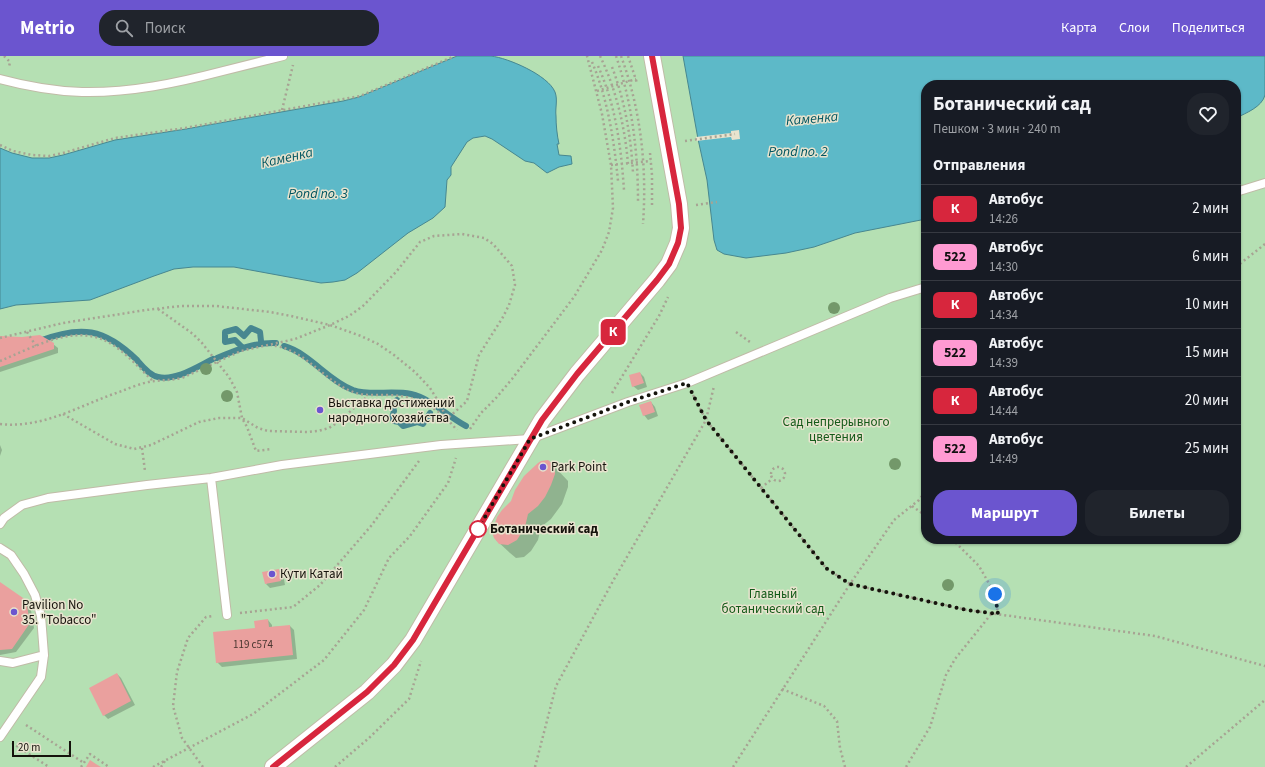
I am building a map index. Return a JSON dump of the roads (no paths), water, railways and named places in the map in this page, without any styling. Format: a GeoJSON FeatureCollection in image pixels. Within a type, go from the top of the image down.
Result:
{"type":"FeatureCollection","features":[{"type":"Feature","properties":{"kind":"street"},"geometry":{"type":"LineString","coordinates":[[273,767],[367,692],[394,665],[416,634],[530,439],[550,408],[665,270],[673,257],[681,228],[679,204],[652,56]]}},
{"type":"Feature","properties":{"kind":"lane"},"geometry":{"type":"LineString","coordinates":[[0,79],[51,89],[74,91],[144,88],[182,81],[283,56]]}},
{"type":"Feature","properties":{"kind":"lane"},"geometry":{"type":"LineString","coordinates":[[1241,190],[1265,183]]}},
{"type":"Feature","properties":{"kind":"lane"},"geometry":{"type":"LineString","coordinates":[[0,524],[4,518],[22,505],[48,498],[211,478],[282,465],[441,444],[530,439],[628,402],[717,372],[890,298],[921,289]]}},
{"type":"Feature","properties":{"kind":"lane"},"geometry":{"type":"LineString","coordinates":[[211,478],[227,615]]}},
{"type":"Feature","properties":{"kind":"lane"},"geometry":{"type":"LineString","coordinates":[[0,548],[11,555],[24,574],[35,595],[41,616],[44,655],[41,677],[1,737]]}},
{"type":"Feature","properties":{"kind":"lane"},"geometry":{"type":"LineString","coordinates":[[0,661],[13,663],[44,655]]}},
{"type":"Feature","properties":{"kind":"water","name":"Pond no. 3"},"geometry":{"type":"Polygon","coordinates":[[[457,56],[498,57],[527,68],[544,79],[551,86],[556,95],[556,123],[559,144],[557,144],[559,155],[571,156],[572,164],[559,167],[547,173],[534,163],[525,161],[492,139],[485,136],[473,138],[467,142],[451,167],[451,175],[447,180],[445,207],[433,218],[408,233],[357,273],[345,280],[321,283],[234,267],[193,267],[174,269],[90,300],[16,305],[0,309],[0,148],[32,158],[49,158],[115,140],[343,101],[359,97],[457,56]]]}},
{"type":"Feature","properties":{"kind":"water","name":"Pond no. 2"},"geometry":{"type":"Polygon","coordinates":[[[683,56],[1265,56],[1265,95],[1261,103],[1241,116],[1241,80],[921,80],[921,220],[855,233],[814,247],[786,253],[746,258],[724,254],[717,250],[714,240],[707,180],[683,56]]]}},
{"type":"Feature","properties":{"kind":"waterway"},"geometry":{"type":"LineString","coordinates":[[241,346],[235,340],[225,342],[225,332],[236,329],[244,336],[251,328],[260,332],[261,341]]}},
{"type":"Feature","properties":{"kind":"waterway"},"geometry":{"type":"LineString","coordinates":[[39,341],[67,333],[91,332],[114,341],[125,349],[149,372],[155,376],[165,378],[179,375],[213,359]]}},
{"type":"Feature","properties":{"kind":"waterway"},"geometry":{"type":"LineString","coordinates":[[217,358],[238,349],[253,345],[276,343]]}},
{"type":"Feature","properties":{"kind":"waterway"},"geometry":{"type":"LineString","coordinates":[[284,346],[303,355],[335,380],[353,390],[367,393],[404,393],[419,396],[466,426]]}},
{"type":"Feature","properties":{"kind":"waterway"},"geometry":{"type":"LineString","coordinates":[[397,400],[393,407],[394,411],[392,418],[394,421],[399,422],[403,426],[417,422],[423,424],[430,413]]}},
{"type":"Feature","properties":{"kind":"place","name":"Выставка достижений народного хозяйства"},"geometry":{"type":"Point","coordinates":[320,410]}},
{"type":"Feature","properties":{"kind":"place","name":"Park Point"},"geometry":{"type":"Point","coordinates":[543,467]}},
{"type":"Feature","properties":{"kind":"place","name":"Ботанический сад"},"geometry":{"type":"Point","coordinates":[478,529]}},
{"type":"Feature","properties":{"kind":"place","name":"Кути Катай"},"geometry":{"type":"Point","coordinates":[272,574]}},
{"type":"Feature","properties":{"kind":"place","name":"Pavilion No 35. \"Tobacco\""},"geometry":{"type":"Point","coordinates":[14,612]}},
{"type":"Feature","properties":{"kind":"water label","name":"Каменка"},"geometry":{"type":"Point","coordinates":[812,119]}},
{"type":"Feature","properties":{"kind":"water label","name":"Каменка"},"geometry":{"type":"Point","coordinates":[287,158]}},
{"type":"Feature","properties":{"kind":"park label","name":"Сад непрерывного цветения"},"geometry":{"type":"Point","coordinates":[836,430]}},
{"type":"Feature","properties":{"kind":"park label","name":"Главный ботанический сад"},"geometry":{"type":"Point","coordinates":[773,602]}}]}
